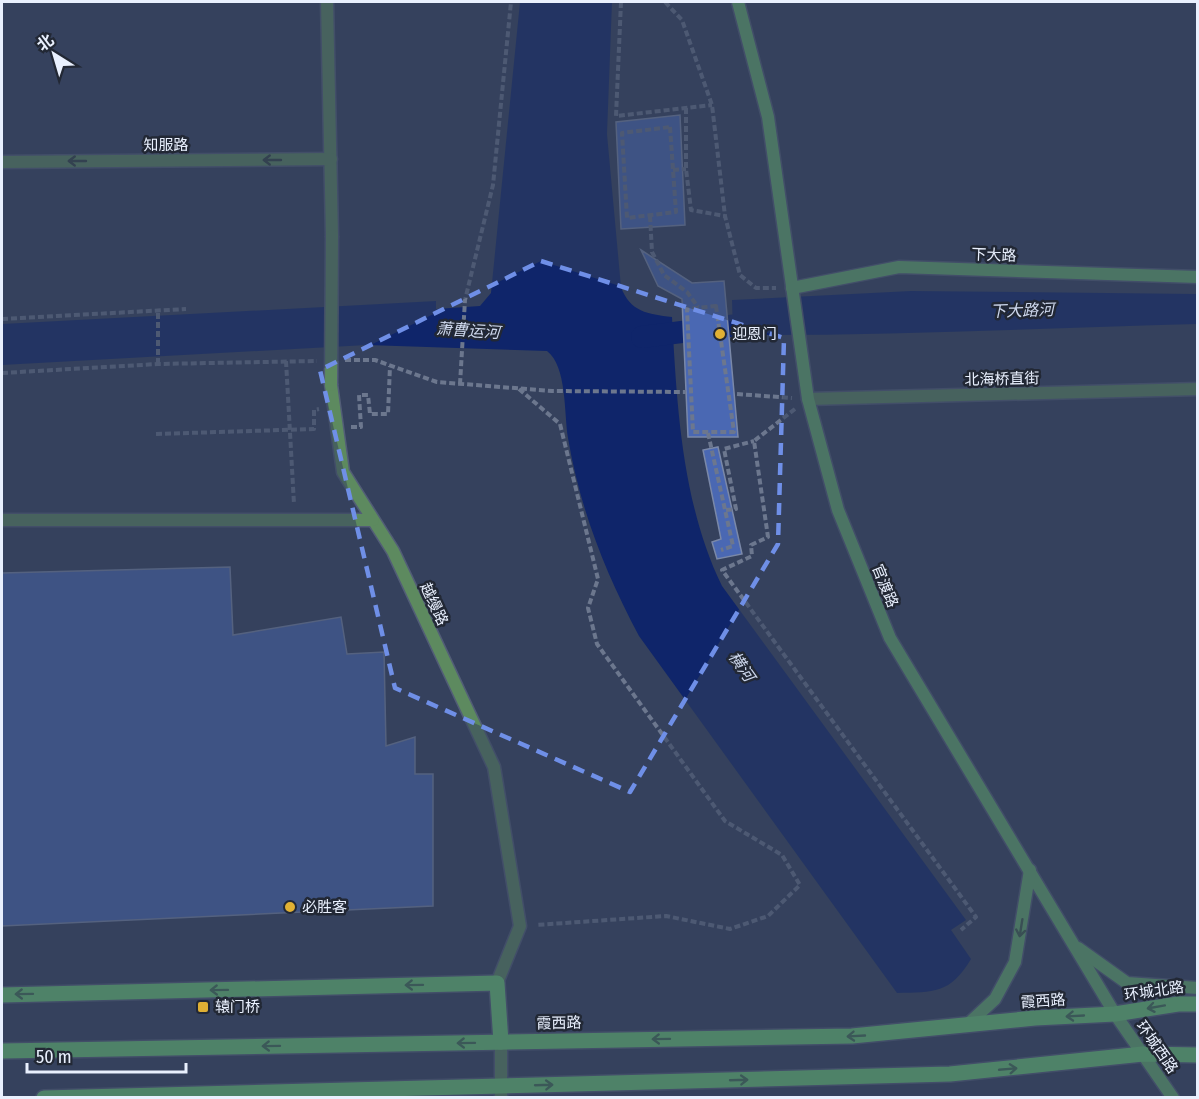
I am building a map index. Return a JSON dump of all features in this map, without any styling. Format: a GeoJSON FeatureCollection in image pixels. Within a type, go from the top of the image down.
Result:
{"type":"FeatureCollection","features":[{"type":"Feature","properties":{"kind":"main road"},"geometry":{"type":"LineString","coordinates":[[2,995],[497,983],[501,1042]]}},
{"type":"Feature","properties":{"kind":"main road","name":"环城北路"},"geometry":{"type":"LineString","coordinates":[[1115,1014],[1178,1004],[1197,1004]]}},
{"type":"Feature","properties":{"kind":"main road","name":"霞西路"},"geometry":{"type":"LineString","coordinates":[[2,1051],[852,1036],[1035,1018],[1115,1014]]}},
{"type":"Feature","properties":{"kind":"main road"},"geometry":{"type":"LineString","coordinates":[[44,1098],[501,1092],[950,1074],[1068,1064],[1143,1054],[1197,1055]]}},
{"type":"Feature","properties":{"kind":"street","name":"越缦路"},"geometry":{"type":"LineString","coordinates":[[327,2],[332,236],[331,385],[343,472],[393,550],[494,767],[520,926]]}},
{"type":"Feature","properties":{"kind":"street","name":"官渡路"},"geometry":{"type":"LineString","coordinates":[[738,2],[768,117],[808,399],[838,510],[890,638],[1115,1014]]}},
{"type":"Feature","properties":{"kind":"street","name":"知服路"},"geometry":{"type":"LineString","coordinates":[[2,162],[331,159]]}},
{"type":"Feature","properties":{"kind":"street","name":"下大路"},"geometry":{"type":"LineString","coordinates":[[792,288],[899,267],[1197,277]]}},
{"type":"Feature","properties":{"kind":"street","name":"北海桥直街"},"geometry":{"type":"LineString","coordinates":[[808,399],[1197,389]]}},
{"type":"Feature","properties":{"kind":"street"},"geometry":{"type":"LineString","coordinates":[[2,520],[373,519]]}},
{"type":"Feature","properties":{"kind":"street"},"geometry":{"type":"LineString","coordinates":[[966,1026],[995,999],[1015,962],[1030,870]]}},
{"type":"Feature","properties":{"kind":"street"},"geometry":{"type":"LineString","coordinates":[[497,983],[520,926]]}},
{"type":"Feature","properties":{"kind":"street"},"geometry":{"type":"LineString","coordinates":[[1075,946],[1127,983],[1197,988]]}},
{"type":"Feature","properties":{"kind":"street","name":"环城西路"},"geometry":{"type":"LineString","coordinates":[[1115,1014],[1173,1098]]}},
{"type":"Feature","properties":{"kind":"street"},"geometry":{"type":"LineString","coordinates":[[501,1042],[501,1092]]}},
{"type":"Feature","properties":{"kind":"path"},"geometry":{"type":"LineString","coordinates":[[460,384],[465,300],[493,184],[511,2]]}},
{"type":"Feature","properties":{"kind":"path"},"geometry":{"type":"LineString","coordinates":[[621,2],[616,116],[712,105]]}},
{"type":"Feature","properties":{"kind":"path"},"geometry":{"type":"LineString","coordinates":[[665,2],[682,20],[712,105],[725,216],[740,275],[756,288],[792,288]]}},
{"type":"Feature","properties":{"kind":"path"},"geometry":{"type":"LineString","coordinates":[[686,108],[686,169],[691,210],[725,216]]}},
{"type":"Feature","properties":{"kind":"path"},"geometry":{"type":"LineString","coordinates":[[670,127],[676,212],[650,216],[627,218],[622,133],[670,127]]}},
{"type":"Feature","properties":{"kind":"path"},"geometry":{"type":"LineString","coordinates":[[673,170],[686,169]]}},
{"type":"Feature","properties":{"kind":"path"},"geometry":{"type":"LineString","coordinates":[[650,216],[652,252],[663,275],[687,292],[698,307]]}},
{"type":"Feature","properties":{"kind":"path"},"geometry":{"type":"LineString","coordinates":[[716,306],[734,432],[708,433],[693,432],[687,309],[716,306]]}},
{"type":"Feature","properties":{"kind":"path"},"geometry":{"type":"LineString","coordinates":[[2,319],[186,309]]}},
{"type":"Feature","properties":{"kind":"path"},"geometry":{"type":"LineString","coordinates":[[158,310],[158,364]]}},
{"type":"Feature","properties":{"kind":"path"},"geometry":{"type":"LineString","coordinates":[[342,360],[375,360],[437,382],[552,391],[686,392]]}},
{"type":"Feature","properties":{"kind":"path"},"geometry":{"type":"LineString","coordinates":[[286,361],[294,519]]}},
{"type":"Feature","properties":{"kind":"path"},"geometry":{"type":"LineString","coordinates":[[2,373],[158,364],[319,361]]}},
{"type":"Feature","properties":{"kind":"path"},"geometry":{"type":"LineString","coordinates":[[336,427],[361,427],[359,395],[368,395],[370,414],[388,414],[390,366]]}},
{"type":"Feature","properties":{"kind":"path"},"geometry":{"type":"LineString","coordinates":[[519,389],[560,424],[598,579],[588,608],[597,644],[725,821],[782,855],[800,885],[768,916],[729,929],[666,916],[520,926]]}},
{"type":"Feature","properties":{"kind":"path"},"geometry":{"type":"LineString","coordinates":[[737,394],[808,399]]}},
{"type":"Feature","properties":{"kind":"path"},"geometry":{"type":"LineString","coordinates":[[726,510],[736,510],[724,449],[754,441],[808,399]]}},
{"type":"Feature","properties":{"kind":"path"},"geometry":{"type":"LineString","coordinates":[[156,434],[314,429],[314,410],[334,409]]}},
{"type":"Feature","properties":{"kind":"path"},"geometry":{"type":"LineString","coordinates":[[708,433],[734,546],[721,550]]}},
{"type":"Feature","properties":{"kind":"path"},"geometry":{"type":"LineString","coordinates":[[754,441],[768,537],[752,545],[752,556],[722,570],[976,918],[961,930]]}},
{"type":"Feature","properties":{"kind":"highlighted area"},"geometry":{"type":"Polygon","coordinates":[[[541,261],[784,338],[778,544],[630,792],[395,688],[320,370],[541,261]]]}},
{"type":"Feature","properties":{"kind":"water"},"geometry":{"type":"Polygon","coordinates":[[[520,2],[612,2],[607,134],[621,287],[629,302],[635,307],[655,315],[672,317],[679,420],[690,489],[698,522],[722,586],[966,920],[951,930],[971,959],[956,979],[940,989],[897,993],[639,636],[615,588],[595,540],[573,464],[564,391],[558,367],[547,351],[367,345],[2,365],[2,324],[436,301],[436,309],[480,306],[491,293],[520,2]]]}},
{"type":"Feature","properties":{"kind":"water","name":"下大路河"},"geometry":{"type":"Polygon","coordinates":[[[911,291],[1197,294],[1197,324],[907,333],[733,335],[732,300],[911,291]]]}},
{"type":"Feature","properties":{"kind":"building"},"geometry":{"type":"Polygon","coordinates":[[[680,115],[685,225],[621,229],[616,122],[680,115]]]}},
{"type":"Feature","properties":{"kind":"building"},"geometry":{"type":"Polygon","coordinates":[[[641,250],[692,283],[724,281],[738,437],[688,437],[682,299],[658,286],[641,250]]]}},
{"type":"Feature","properties":{"kind":"building"},"geometry":{"type":"Polygon","coordinates":[[[718,447],[742,554],[717,559],[712,542],[721,539],[703,450],[718,447]]]}},
{"type":"Feature","properties":{"kind":"building"},"geometry":{"type":"Polygon","coordinates":[[[230,567],[233,635],[341,617],[347,654],[384,652],[386,746],[415,737],[415,774],[433,774],[433,906],[2,926],[2,573],[230,567]]]}},
{"type":"Feature","properties":{"kind":"waterway"},"geometry":{"type":"LineString","coordinates":[[642,337],[745,324]]}},
{"type":"Feature","properties":{"kind":"place","name":"迎恩门"},"geometry":{"type":"Point","coordinates":[720,334]}},
{"type":"Feature","properties":{"kind":"place","name":"必胜客"},"geometry":{"type":"Point","coordinates":[290,907]}},
{"type":"Feature","properties":{"kind":"place","name":"辕门桥"},"geometry":{"type":"Point","coordinates":[203,1007]}},
{"type":"Feature","properties":{"kind":"water label","name":"萧曹运河"},"geometry":{"type":"Point","coordinates":[468,330]}},
{"type":"Feature","properties":{"kind":"water label","name":"横河"},"geometry":{"type":"Point","coordinates":[742,666]}}]}
